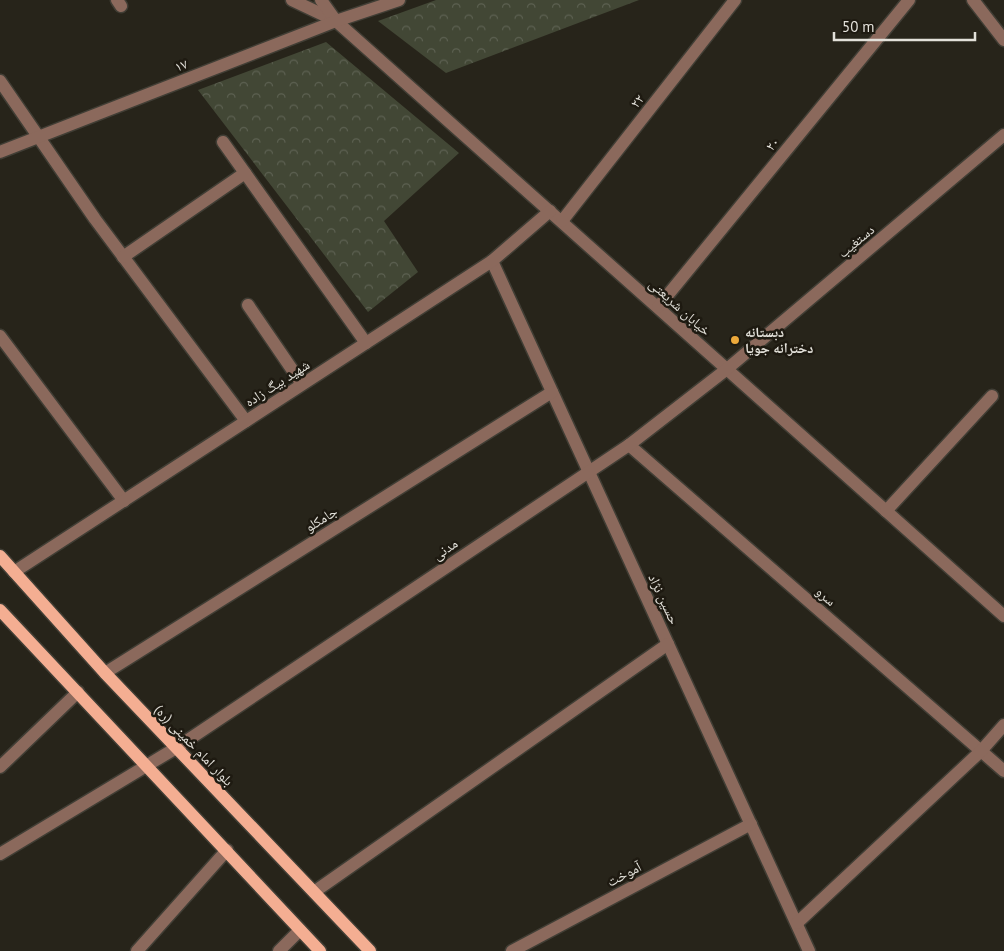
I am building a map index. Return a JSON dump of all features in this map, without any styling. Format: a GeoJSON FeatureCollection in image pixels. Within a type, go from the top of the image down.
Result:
{"type":"FeatureCollection","features":[{"type":"Feature","properties":{"kind":"main road","name":"بلوار امام خمینی (ره)"},"geometry":{"type":"LineString","coordinates":[[0,556],[105,673],[370,951]]}},
{"type":"Feature","properties":{"kind":"main road"},"geometry":{"type":"LineString","coordinates":[[0,610],[148,765],[320,951]]}},
{"type":"Feature","properties":{"kind":"street","name":"خیابان شریعتی"},"geometry":{"type":"LineString","coordinates":[[292,0],[336,21]]}},
{"type":"Feature","properties":{"kind":"street","name":"خیابان شریعتی"},"geometry":{"type":"LineString","coordinates":[[321,0],[336,21],[1004,616]]}},
{"type":"Feature","properties":{"kind":"street","name":"۱۷"},"geometry":{"type":"LineString","coordinates":[[0,152],[336,21],[399,0]]}},
{"type":"Feature","properties":{"kind":"street","name":"۲۲"},"geometry":{"type":"LineString","coordinates":[[562,221],[735,0]]}},
{"type":"Feature","properties":{"kind":"street","name":"۲۰"},"geometry":{"type":"LineString","coordinates":[[658,307],[909,0]]}},
{"type":"Feature","properties":{"kind":"street"},"geometry":{"type":"LineString","coordinates":[[973,0],[1004,40]]}},
{"type":"Feature","properties":{"kind":"street"},"geometry":{"type":"LineString","coordinates":[[0,81],[37,138],[123,258],[246,421]]}},
{"type":"Feature","properties":{"kind":"street","name":"دستغیب"},"geometry":{"type":"LineString","coordinates":[[727,369],[1004,135]]}},
{"type":"Feature","properties":{"kind":"street"},"geometry":{"type":"LineString","coordinates":[[223,142],[366,343]]}},
{"type":"Feature","properties":{"kind":"street"},"geometry":{"type":"LineString","coordinates":[[123,258],[245,173]]}},
{"type":"Feature","properties":{"kind":"street","name":"شهید بیگ زاده"},"geometry":{"type":"LineString","coordinates":[[14,572],[492,261],[550,211]]}},
{"type":"Feature","properties":{"kind":"street","name":"حسین نژاد"},"geometry":{"type":"LineString","coordinates":[[492,261],[809,951]]}},
{"type":"Feature","properties":{"kind":"street"},"geometry":{"type":"LineString","coordinates":[[248,305],[302,384]]}},
{"type":"Feature","properties":{"kind":"street"},"geometry":{"type":"LineString","coordinates":[[0,336],[124,501]]}},
{"type":"Feature","properties":{"kind":"street","name":"مدنی"},"geometry":{"type":"LineString","coordinates":[[0,854],[176,748],[629,445],[727,369]]}},
{"type":"Feature","properties":{"kind":"street","name":"جامکلو"},"geometry":{"type":"LineString","coordinates":[[105,673],[552,392]]}},
{"type":"Feature","properties":{"kind":"street"},"geometry":{"type":"LineString","coordinates":[[886,510],[992,396]]}},
{"type":"Feature","properties":{"kind":"street","name":"سرو"},"geometry":{"type":"LineString","coordinates":[[629,445],[1004,771]]}},
{"type":"Feature","properties":{"kind":"street"},"geometry":{"type":"LineString","coordinates":[[314,892],[668,644]]}},
{"type":"Feature","properties":{"kind":"street"},"geometry":{"type":"LineString","coordinates":[[0,767],[78,692]]}},
{"type":"Feature","properties":{"kind":"street"},"geometry":{"type":"LineString","coordinates":[[796,923],[981,751],[1004,725]]}},
{"type":"Feature","properties":{"kind":"street","name":"آموخت"},"geometry":{"type":"LineString","coordinates":[[512,951],[751,824]]}},
{"type":"Feature","properties":{"kind":"street"},"geometry":{"type":"LineString","coordinates":[[137,951],[226,850]]}},
{"type":"Feature","properties":{"kind":"street"},"geometry":{"type":"LineString","coordinates":[[279,951],[300,930]]}},
{"type":"Feature","properties":{"kind":"green space"},"geometry":{"type":"Polygon","coordinates":[[[436,0],[639,0],[446,73],[378,21],[436,0]]]}},
{"type":"Feature","properties":{"kind":"green space"},"geometry":{"type":"Polygon","coordinates":[[[326,42],[459,153],[384,221],[418,272],[368,312],[198,90],[326,42]]]}},
{"type":"Feature","properties":{"kind":"place","name":"دبستانه دخترانه جويا"},"geometry":{"type":"Point","coordinates":[735,340]}}]}
